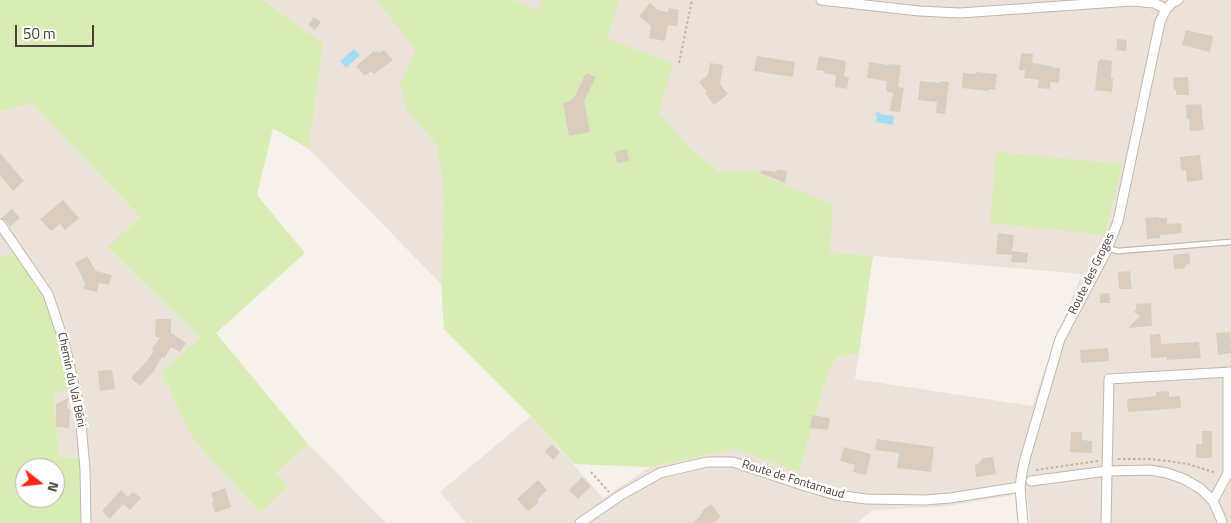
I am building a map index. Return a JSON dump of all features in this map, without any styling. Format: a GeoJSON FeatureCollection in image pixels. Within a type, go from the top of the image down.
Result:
{"type":"FeatureCollection","features":[{"type":"Feature","properties":{"kind":"street"},"geometry":{"type":"LineString","coordinates":[[821,0],[919,11],[952,12],[1132,1],[1154,3],[1166,9],[1178,0]]}},
{"type":"Feature","properties":{"kind":"street","name":"Route des Groges"},"geometry":{"type":"LineString","coordinates":[[1023,523],[1020,487],[1025,459],[1060,340],[1107,248],[1118,221],[1160,22],[1166,9]]}},
{"type":"Feature","properties":{"kind":"street","name":"Chemin du Val Béni"},"geometry":{"type":"LineString","coordinates":[[0,224],[48,294],[65,345],[80,413],[85,469],[86,523]]}},
{"type":"Feature","properties":{"kind":"street"},"geometry":{"type":"LineString","coordinates":[[1106,523],[1109,379],[1229,372],[1228,473],[1213,501]]}},
{"type":"Feature","properties":{"kind":"street","name":"Route de Fontarnaud"},"geometry":{"type":"LineString","coordinates":[[580,523],[615,499],[660,473],[707,462],[733,462],[836,495],[866,499],[925,500],[1020,487]]}},
{"type":"Feature","properties":{"kind":"street"},"geometry":{"type":"LineString","coordinates":[[1031,481],[1107,471],[1150,470],[1167,473],[1184,479],[1201,489],[1213,501],[1222,519],[1222,523]]}},
{"type":"Feature","properties":{"kind":"lane"},"geometry":{"type":"LineString","coordinates":[[1107,248],[1118,251],[1231,242]]}},
{"type":"Feature","properties":{"kind":"path"},"geometry":{"type":"LineString","coordinates":[[679,63],[692,0]]}},
{"type":"Feature","properties":{"kind":"path"},"geometry":{"type":"LineString","coordinates":[[591,472],[615,499]]}},
{"type":"Feature","properties":{"kind":"shaded area"},"geometry":{"type":"Polygon","coordinates":[[[263,0],[1231,0],[1231,523],[1030,523],[1027,493],[941,507],[873,510],[856,523],[466,523],[440,492],[531,416],[603,498],[650,467],[735,449],[799,471],[829,368],[840,356],[859,353],[855,379],[1032,406],[1056,338],[1082,274],[829,252],[752,171],[719,171],[689,148],[444,198],[441,284],[309,149],[323,43],[263,0]]]}},
{"type":"Feature","properties":{"kind":"shaded area"},"geometry":{"type":"Polygon","coordinates":[[[32,103],[140,217],[109,248],[200,338],[161,372],[193,439],[260,513],[276,473],[308,444],[386,523],[80,523],[81,458],[59,457],[54,394],[72,387],[0,258],[0,112],[32,103]]]}},
{"type":"Feature","properties":{"kind":"green space"},"geometry":{"type":"Polygon","coordinates":[[[0,0],[263,0],[323,43],[309,149],[273,128],[257,195],[305,253],[216,333],[308,444],[276,473],[288,486],[260,513],[193,439],[161,372],[200,338],[108,247],[140,217],[32,103],[0,112],[0,0]]]}},
{"type":"Feature","properties":{"kind":"green space"},"geometry":{"type":"Polygon","coordinates":[[[376,0],[513,0],[539,11],[542,0],[619,0],[607,39],[673,63],[659,112],[689,148],[719,171],[752,171],[833,205],[830,252],[873,256],[859,353],[840,356],[829,368],[799,472],[735,449],[650,467],[574,464],[531,416],[444,329],[441,284],[444,198],[438,146],[406,109],[400,84],[416,50],[376,0]]]}},
{"type":"Feature","properties":{"kind":"green space"},"geometry":{"type":"Polygon","coordinates":[[[996,152],[1123,164],[1105,235],[990,223],[996,152]]]}},
{"type":"Feature","properties":{"kind":"green space"},"geometry":{"type":"Polygon","coordinates":[[[12,253],[44,293],[72,387],[54,394],[59,457],[81,458],[80,523],[0,523],[0,258],[12,253]]]}},
{"type":"Feature","properties":{"kind":"water"},"geometry":{"type":"Polygon","coordinates":[[[354,49],[360,55],[346,68],[340,61],[354,49]]]}},
{"type":"Feature","properties":{"kind":"water"},"geometry":{"type":"Polygon","coordinates":[[[878,111],[880,114],[894,116],[893,125],[876,122],[877,116],[875,114],[878,111]]]}},
{"type":"Feature","properties":{"kind":"building"},"geometry":{"type":"Polygon","coordinates":[[[650,3],[658,10],[668,12],[669,8],[679,10],[677,26],[668,25],[665,41],[649,38],[651,26],[639,16],[650,3]]]}},
{"type":"Feature","properties":{"kind":"building"},"geometry":{"type":"Polygon","coordinates":[[[314,17],[321,22],[315,30],[308,25],[314,17]]]}},
{"type":"Feature","properties":{"kind":"building"},"geometry":{"type":"Polygon","coordinates":[[[1186,30],[1213,36],[1210,52],[1182,45],[1186,30]]]}},
{"type":"Feature","properties":{"kind":"building"},"geometry":{"type":"Polygon","coordinates":[[[1117,39],[1127,40],[1126,51],[1116,50],[1117,39]]]}},
{"type":"Feature","properties":{"kind":"building"},"geometry":{"type":"Polygon","coordinates":[[[384,50],[393,60],[374,74],[371,71],[365,76],[356,66],[374,51],[379,53],[384,50]]]}},
{"type":"Feature","properties":{"kind":"building"},"geometry":{"type":"Polygon","coordinates":[[[1021,53],[1033,54],[1032,63],[1060,68],[1059,83],[1050,82],[1050,89],[1038,88],[1039,80],[1024,78],[1025,70],[1019,70],[1021,53]]]}},
{"type":"Feature","properties":{"kind":"building"},"geometry":{"type":"Polygon","coordinates":[[[757,56],[795,62],[793,77],[754,71],[757,56]]]}},
{"type":"Feature","properties":{"kind":"building"},"geometry":{"type":"Polygon","coordinates":[[[819,56],[846,61],[844,76],[837,75],[849,77],[847,89],[835,87],[836,75],[816,70],[819,56]]]}},
{"type":"Feature","properties":{"kind":"building"},"geometry":{"type":"Polygon","coordinates":[[[1100,59],[1112,61],[1112,92],[1095,90],[1098,61],[1100,59]]]}},
{"type":"Feature","properties":{"kind":"building"},"geometry":{"type":"Polygon","coordinates":[[[869,62],[901,65],[898,87],[904,88],[900,112],[890,111],[893,93],[888,92],[886,89],[887,81],[867,78],[869,62]]]}},
{"type":"Feature","properties":{"kind":"building"},"geometry":{"type":"Polygon","coordinates":[[[710,63],[723,65],[720,84],[728,94],[714,105],[699,82],[708,75],[710,63]]]}},
{"type":"Feature","properties":{"kind":"building"},"geometry":{"type":"Polygon","coordinates":[[[976,72],[997,74],[995,90],[962,88],[963,73],[975,74],[976,72]]]}},
{"type":"Feature","properties":{"kind":"building"},"geometry":{"type":"Polygon","coordinates":[[[586,73],[596,77],[584,101],[590,132],[569,136],[563,103],[570,101],[575,96],[586,73]]]}},
{"type":"Feature","properties":{"kind":"building"},"geometry":{"type":"Polygon","coordinates":[[[1188,77],[1189,95],[1176,95],[1173,78],[1188,77]]]}},
{"type":"Feature","properties":{"kind":"building"},"geometry":{"type":"Polygon","coordinates":[[[920,81],[949,82],[945,114],[936,113],[937,102],[918,100],[920,81]]]}},
{"type":"Feature","properties":{"kind":"building"},"geometry":{"type":"Polygon","coordinates":[[[1201,104],[1204,130],[1190,131],[1186,105],[1201,104]]]}},
{"type":"Feature","properties":{"kind":"building"},"geometry":{"type":"Polygon","coordinates":[[[627,149],[629,161],[617,163],[615,152],[627,149]]]}},
{"type":"Feature","properties":{"kind":"building"},"geometry":{"type":"Polygon","coordinates":[[[0,153],[24,181],[13,191],[0,175],[0,153]]]}},
{"type":"Feature","properties":{"kind":"building"},"geometry":{"type":"Polygon","coordinates":[[[1200,155],[1203,180],[1187,182],[1186,170],[1181,171],[1180,157],[1200,155]]]}},
{"type":"Feature","properties":{"kind":"building"},"geometry":{"type":"Polygon","coordinates":[[[777,169],[787,171],[785,183],[760,173],[761,170],[776,172],[777,169]]]}},
{"type":"Feature","properties":{"kind":"building"},"geometry":{"type":"Polygon","coordinates":[[[63,200],[79,218],[65,230],[60,224],[51,231],[40,219],[63,200]]]}},
{"type":"Feature","properties":{"kind":"building"},"geometry":{"type":"Polygon","coordinates":[[[12,209],[20,218],[10,227],[1,218],[12,209]]]}},
{"type":"Feature","properties":{"kind":"building"},"geometry":{"type":"Polygon","coordinates":[[[1145,218],[1167,218],[1167,224],[1181,223],[1182,233],[1160,235],[1160,238],[1147,239],[1145,218]]]}},
{"type":"Feature","properties":{"kind":"building"},"geometry":{"type":"Polygon","coordinates":[[[998,233],[1014,235],[1012,251],[1028,253],[1027,263],[1011,262],[1012,255],[996,254],[998,233]]]}},
{"type":"Feature","properties":{"kind":"building"},"geometry":{"type":"Polygon","coordinates":[[[1189,253],[1190,264],[1185,265],[1185,268],[1174,269],[1173,255],[1189,253]]]}},
{"type":"Feature","properties":{"kind":"building"},"geometry":{"type":"Polygon","coordinates":[[[87,256],[96,271],[112,275],[109,285],[99,283],[97,292],[84,289],[85,283],[75,263],[87,256]]]}},
{"type":"Feature","properties":{"kind":"building"},"geometry":{"type":"Polygon","coordinates":[[[1130,271],[1132,289],[1119,289],[1118,272],[1130,271]]]}},
{"type":"Feature","properties":{"kind":"building"},"geometry":{"type":"Polygon","coordinates":[[[1109,293],[1110,303],[1100,303],[1100,294],[1109,293]]]}},
{"type":"Feature","properties":{"kind":"building"},"geometry":{"type":"Polygon","coordinates":[[[1151,303],[1152,326],[1128,328],[1140,316],[1134,312],[1136,304],[1151,303]]]}},
{"type":"Feature","properties":{"kind":"building"},"geometry":{"type":"Polygon","coordinates":[[[156,319],[171,319],[171,333],[186,343],[180,352],[171,347],[164,358],[162,357],[154,371],[140,386],[131,378],[147,361],[154,351],[151,350],[160,338],[155,336],[156,319]]]}},
{"type":"Feature","properties":{"kind":"building"},"geometry":{"type":"Polygon","coordinates":[[[1230,332],[1231,353],[1218,355],[1216,333],[1230,332]]]}},
{"type":"Feature","properties":{"kind":"building"},"geometry":{"type":"Polygon","coordinates":[[[1160,334],[1161,344],[1199,342],[1201,358],[1167,360],[1167,357],[1151,358],[1150,335],[1160,334]]]}},
{"type":"Feature","properties":{"kind":"building"},"geometry":{"type":"Polygon","coordinates":[[[1108,348],[1109,361],[1081,363],[1080,350],[1108,348]]]}},
{"type":"Feature","properties":{"kind":"building"},"geometry":{"type":"Polygon","coordinates":[[[112,370],[115,389],[100,391],[98,371],[112,370]]]}},
{"type":"Feature","properties":{"kind":"building"},"geometry":{"type":"Polygon","coordinates":[[[1169,391],[1169,397],[1180,396],[1181,408],[1128,412],[1127,399],[1156,396],[1156,392],[1169,391]]]}},
{"type":"Feature","properties":{"kind":"building"},"geometry":{"type":"Polygon","coordinates":[[[68,398],[67,409],[70,409],[69,428],[56,427],[56,404],[68,398]]]}},
{"type":"Feature","properties":{"kind":"building"},"geometry":{"type":"Polygon","coordinates":[[[812,415],[830,418],[828,430],[810,428],[812,415]]]}},
{"type":"Feature","properties":{"kind":"building"},"geometry":{"type":"Polygon","coordinates":[[[1202,431],[1212,431],[1212,458],[1196,458],[1196,444],[1202,444],[1202,431]]]}},
{"type":"Feature","properties":{"kind":"building"},"geometry":{"type":"Polygon","coordinates":[[[1071,432],[1082,432],[1082,440],[1092,441],[1092,453],[1070,452],[1071,432]]]}},
{"type":"Feature","properties":{"kind":"building"},"geometry":{"type":"Polygon","coordinates":[[[877,439],[934,447],[931,472],[897,468],[899,453],[875,450],[877,439]]]}},
{"type":"Feature","properties":{"kind":"building"},"geometry":{"type":"Polygon","coordinates":[[[552,444],[560,453],[553,460],[545,451],[552,444]]]}},
{"type":"Feature","properties":{"kind":"building"},"geometry":{"type":"Polygon","coordinates":[[[844,447],[871,454],[866,475],[853,472],[855,465],[840,461],[844,447]]]}},
{"type":"Feature","properties":{"kind":"building"},"geometry":{"type":"Polygon","coordinates":[[[993,457],[996,474],[976,477],[975,465],[983,458],[993,457]]]}},
{"type":"Feature","properties":{"kind":"building"},"geometry":{"type":"Polygon","coordinates":[[[582,477],[591,486],[578,499],[569,490],[582,477]]]}},
{"type":"Feature","properties":{"kind":"building"},"geometry":{"type":"Polygon","coordinates":[[[538,480],[547,490],[537,500],[539,502],[528,511],[517,499],[538,480]]]}},
{"type":"Feature","properties":{"kind":"building"},"geometry":{"type":"Polygon","coordinates":[[[225,488],[231,507],[215,513],[211,493],[225,488]]]}},
{"type":"Feature","properties":{"kind":"building"},"geometry":{"type":"Polygon","coordinates":[[[121,490],[128,497],[133,492],[141,498],[130,510],[123,504],[110,519],[102,511],[121,490]]]}},
{"type":"Feature","properties":{"kind":"building"},"geometry":{"type":"Polygon","coordinates":[[[711,504],[721,517],[713,523],[692,523],[700,517],[702,511],[711,504]]]}}]}
